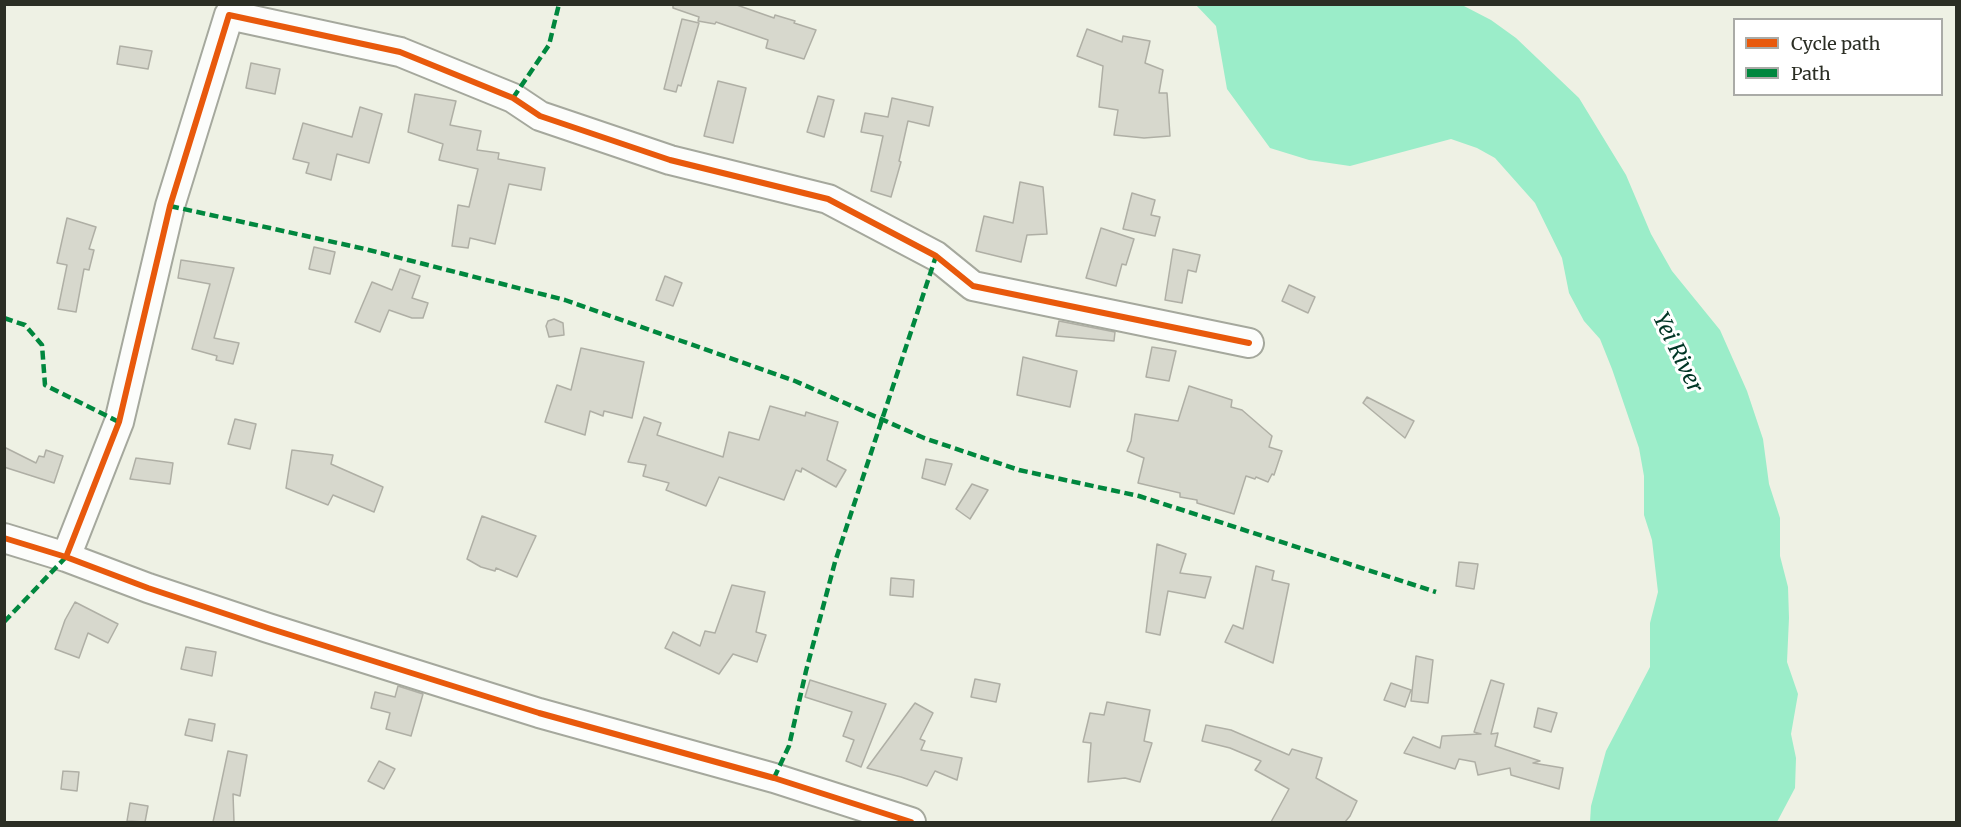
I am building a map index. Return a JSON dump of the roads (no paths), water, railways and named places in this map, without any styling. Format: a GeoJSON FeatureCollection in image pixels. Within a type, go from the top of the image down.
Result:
{"type":"FeatureCollection","features":[{"type":"Feature","properties":{"kind":"street"},"geometry":{"type":"LineString","coordinates":[[66,557],[120,422],[170,206],[229,15],[400,52],[513,98],[550,120],[670,160],[828,199],[936,256],[973,286],[1249,343]]}},
{"type":"Feature","properties":{"kind":"street"},"geometry":{"type":"LineString","coordinates":[[4,538],[66,557],[148,588],[268,628],[540,713],[774,778],[911,822]]}},
{"type":"Feature","properties":{"kind":"water","name":"Yei River"},"geometry":{"type":"Polygon","coordinates":[[[1196,5],[1462,5],[1491,20],[1516,38],[1579,98],[1626,175],[1651,234],[1672,271],[1720,330],[1747,391],[1763,439],[1769,484],[1780,518],[1780,556],[1788,587],[1787,662],[1798,694],[1791,734],[1796,758],[1795,788],[1777,822],[1590,822],[1591,806],[1606,751],[1650,667],[1650,623],[1658,592],[1652,540],[1644,515],[1644,476],[1639,448],[1600,339],[1584,321],[1569,293],[1562,258],[1535,203],[1495,158],[1477,148],[1451,139],[1350,166],[1309,160],[1270,148],[1227,89],[1216,26],[1196,5]]]}}]}
